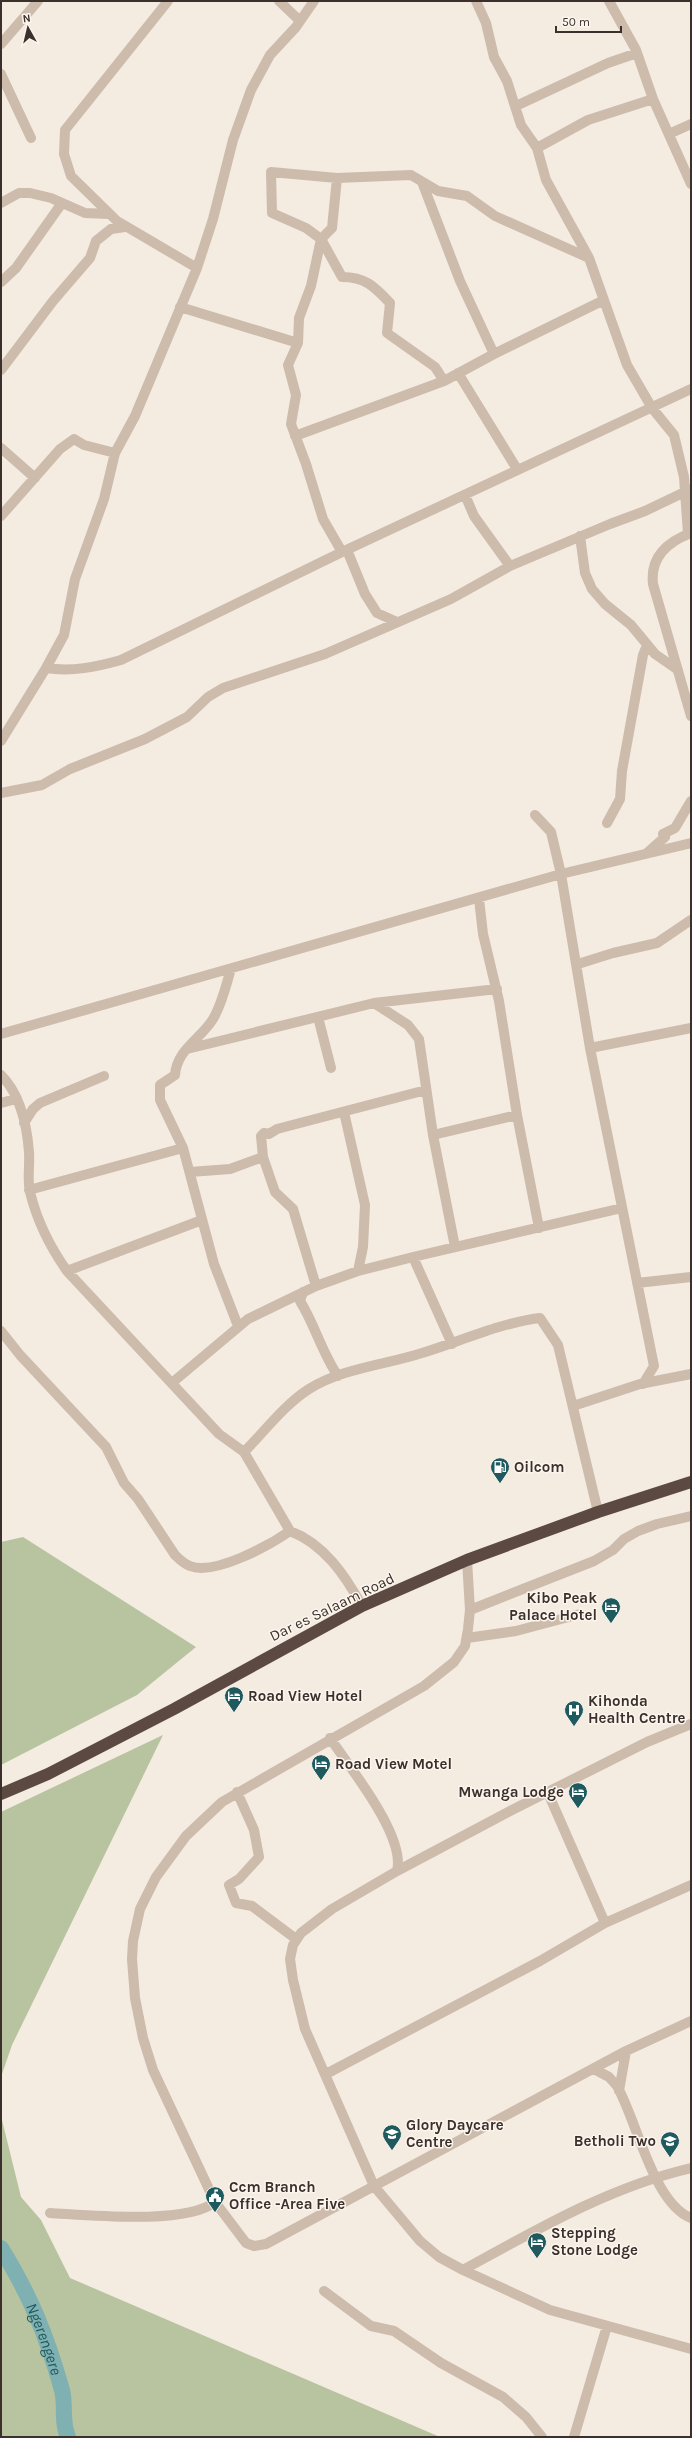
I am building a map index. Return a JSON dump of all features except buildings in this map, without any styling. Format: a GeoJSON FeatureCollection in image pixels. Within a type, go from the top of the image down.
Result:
{"type":"FeatureCollection","features":[{"type":"Feature","properties":{"kind":"highway","name":"Dar es Salaam Road"},"geometry":{"type":"LineString","coordinates":[[1,1794],[48,1774],[174,1709],[362,1606],[467,1560],[598,1512],[691,1482]]}},
{"type":"Feature","properties":{"kind":"street"},"geometry":{"type":"LineString","coordinates":[[1,44],[38,1]]}},
{"type":"Feature","properties":{"kind":"street"},"geometry":{"type":"LineString","coordinates":[[168,1],[65,130],[64,154],[71,176],[109,214],[125,227],[197,268]]}},
{"type":"Feature","properties":{"kind":"street"},"geometry":{"type":"LineString","coordinates":[[279,1],[300,21]]}},
{"type":"Feature","properties":{"kind":"street"},"geometry":{"type":"LineString","coordinates":[[1,741],[46,668],[64,635],[75,579],[104,499],[115,453],[135,416],[197,268],[213,219],[233,140],[250,90],[270,54],[300,21],[314,1]]}},
{"type":"Feature","properties":{"kind":"street"},"geometry":{"type":"LineString","coordinates":[[476,1],[486,23],[494,57],[507,81],[521,125],[537,148],[546,180],[589,258],[627,366],[652,408],[674,435],[688,490],[690,534],[658,555],[653,563],[651,572],[691,716]]}},
{"type":"Feature","properties":{"kind":"street"},"geometry":{"type":"LineString","coordinates":[[609,1],[637,53],[653,99],[691,184]]}},
{"type":"Feature","properties":{"kind":"street"},"geometry":{"type":"LineString","coordinates":[[516,106],[608,63],[637,53]]}},
{"type":"Feature","properties":{"kind":"street"},"geometry":{"type":"LineString","coordinates":[[1,74],[31,138]]}},
{"type":"Feature","properties":{"kind":"street"},"geometry":{"type":"LineString","coordinates":[[537,148],[588,120],[653,99]]}},
{"type":"Feature","properties":{"kind":"street"},"geometry":{"type":"LineString","coordinates":[[669,134],[691,124]]}},
{"type":"Feature","properties":{"kind":"street"},"geometry":{"type":"LineString","coordinates":[[444,381],[435,367],[387,333],[390,302],[378,290],[359,277],[342,276],[322,239],[306,228],[272,213],[271,172],[337,178],[411,175],[438,191],[467,196],[495,216],[589,258]]}},
{"type":"Feature","properties":{"kind":"street"},"geometry":{"type":"LineString","coordinates":[[337,178],[332,228],[322,239],[311,286],[299,318],[298,343],[288,365],[296,395],[291,424],[322,519],[344,551],[365,594],[377,613],[397,622]]}},
{"type":"Feature","properties":{"kind":"street"},"geometry":{"type":"LineString","coordinates":[[422,182],[460,281],[494,354]]}},
{"type":"Feature","properties":{"kind":"street"},"geometry":{"type":"LineString","coordinates":[[1,203],[19,193],[30,193],[62,203],[86,213],[109,214]]}},
{"type":"Feature","properties":{"kind":"street"},"geometry":{"type":"LineString","coordinates":[[1,282],[16,268],[62,203]]}},
{"type":"Feature","properties":{"kind":"street"},"geometry":{"type":"LineString","coordinates":[[1,370],[53,301],[90,258],[96,241],[111,228],[125,227]]}},
{"type":"Feature","properties":{"kind":"street"},"geometry":{"type":"LineString","coordinates":[[295,436],[444,381],[494,354],[604,300]]}},
{"type":"Feature","properties":{"kind":"street"},"geometry":{"type":"LineString","coordinates":[[180,307],[298,343]]}},
{"type":"Feature","properties":{"kind":"street"},"geometry":{"type":"LineString","coordinates":[[458,373],[517,469]]}},
{"type":"Feature","properties":{"kind":"street"},"geometry":{"type":"LineString","coordinates":[[46,668],[60,670],[94,668],[121,660],[344,551],[517,469],[652,408],[691,388]]}},
{"type":"Feature","properties":{"kind":"street"},"geometry":{"type":"LineString","coordinates":[[1,516],[60,449],[74,439],[84,445],[115,453]]}},
{"type":"Feature","properties":{"kind":"street"},"geometry":{"type":"LineString","coordinates":[[1,448],[35,478]]}},
{"type":"Feature","properties":{"kind":"street"},"geometry":{"type":"LineString","coordinates":[[1,793],[32,788],[47,782],[70,769],[145,739],[187,717],[208,697],[223,688],[325,654],[451,599],[510,566],[580,536],[645,511],[688,490]]}},
{"type":"Feature","properties":{"kind":"street"},"geometry":{"type":"LineString","coordinates":[[464,495],[474,516],[510,566]]}},
{"type":"Feature","properties":{"kind":"street"},"geometry":{"type":"LineString","coordinates":[[580,536],[585,573],[592,589],[605,604],[631,625],[655,654],[678,670]]}},
{"type":"Feature","properties":{"kind":"street"},"geometry":{"type":"LineString","coordinates":[[607,823],[620,799],[622,771],[643,655],[647,644]]}},
{"type":"Feature","properties":{"kind":"street"},"geometry":{"type":"LineString","coordinates":[[644,855],[665,837],[663,834],[675,828],[691,801]]}},
{"type":"Feature","properties":{"kind":"street"},"geometry":{"type":"LineString","coordinates":[[535,815],[551,832],[561,874],[578,964],[590,1048],[654,1366],[643,1384]]}},
{"type":"Feature","properties":{"kind":"street"},"geometry":{"type":"LineString","coordinates":[[1,1034],[231,969],[378,925],[561,874],[691,843]]}},
{"type":"Feature","properties":{"kind":"street"},"geometry":{"type":"LineString","coordinates":[[479,898],[483,934],[497,989],[517,1115],[539,1228]]}},
{"type":"Feature","properties":{"kind":"street"},"geometry":{"type":"LineString","coordinates":[[578,964],[613,952],[657,943],[691,920]]}},
{"type":"Feature","properties":{"kind":"street"},"geometry":{"type":"LineString","coordinates":[[231,969],[213,1019],[185,1050],[176,1065],[175,1074],[160,1084],[160,1100],[183,1148],[222,1289],[238,1326]]}},
{"type":"Feature","properties":{"kind":"street"},"geometry":{"type":"LineString","coordinates":[[185,1050],[374,1003],[497,989]]}},
{"type":"Feature","properties":{"kind":"street"},"geometry":{"type":"LineString","coordinates":[[374,1003],[402,1020],[417,1034],[422,1048],[426,1090],[433,1135],[455,1247]]}},
{"type":"Feature","properties":{"kind":"street"},"geometry":{"type":"LineString","coordinates":[[318,1017],[331,1068]]}},
{"type":"Feature","properties":{"kind":"street"},"geometry":{"type":"LineString","coordinates":[[590,1048],[691,1028]]}},
{"type":"Feature","properties":{"kind":"street"},"geometry":{"type":"LineString","coordinates":[[1,1075],[9,1085],[16,1099],[24,1123],[29,1152],[29,1190],[49,1243],[67,1271],[173,1382],[220,1434],[244,1452],[290,1531],[301,1535],[335,1563],[362,1606]]}},
{"type":"Feature","properties":{"kind":"street"},"geometry":{"type":"LineString","coordinates":[[24,1123],[33,1109],[40,1103],[104,1076]]}},
{"type":"Feature","properties":{"kind":"street"},"geometry":{"type":"LineString","coordinates":[[316,1286],[298,1232],[293,1209],[275,1192],[263,1157],[261,1136],[264,1132],[269,1134],[277,1129],[426,1090]]}},
{"type":"Feature","properties":{"kind":"street"},"geometry":{"type":"LineString","coordinates":[[1,1103],[16,1099]]}},
{"type":"Feature","properties":{"kind":"street"},"geometry":{"type":"LineString","coordinates":[[344,1112],[365,1205],[364,1247],[358,1271]]}},
{"type":"Feature","properties":{"kind":"street"},"geometry":{"type":"LineString","coordinates":[[433,1135],[517,1115]]}},
{"type":"Feature","properties":{"kind":"street"},"geometry":{"type":"LineString","coordinates":[[29,1190],[183,1148]]}},
{"type":"Feature","properties":{"kind":"street"},"geometry":{"type":"LineString","coordinates":[[190,1172],[230,1169],[263,1157]]}},
{"type":"Feature","properties":{"kind":"street"},"geometry":{"type":"LineString","coordinates":[[173,1382],[238,1326],[258,1313],[316,1286],[358,1271],[622,1208]]}},
{"type":"Feature","properties":{"kind":"street"},"geometry":{"type":"LineString","coordinates":[[67,1271],[202,1220]]}},
{"type":"Feature","properties":{"kind":"street"},"geometry":{"type":"LineString","coordinates":[[413,1257],[452,1344]]}},
{"type":"Feature","properties":{"kind":"street"},"geometry":{"type":"LineString","coordinates":[[637,1283],[691,1277]]}},
{"type":"Feature","properties":{"kind":"street"},"geometry":{"type":"LineString","coordinates":[[303,1292],[300,1301],[314,1325],[327,1360],[338,1376]]}},
{"type":"Feature","properties":{"kind":"street"},"geometry":{"type":"LineString","coordinates":[[244,1452],[297,1398],[310,1389],[338,1376],[452,1344],[518,1322],[540,1318],[558,1345],[598,1512]]}},
{"type":"Feature","properties":{"kind":"street"},"geometry":{"type":"LineString","coordinates":[[1,1330],[20,1355],[106,1447],[124,1483],[138,1499],[175,1555],[182,1562],[196,1568],[217,1565],[260,1549],[290,1531]]}},
{"type":"Feature","properties":{"kind":"street"},"geometry":{"type":"LineString","coordinates":[[573,1406],[643,1384],[691,1374]]}},
{"type":"Feature","properties":{"kind":"street"},"geometry":{"type":"LineString","coordinates":[[470,1610],[594,1561],[613,1550],[624,1539],[638,1531],[657,1524],[691,1516]]}},
{"type":"Feature","properties":{"kind":"street"},"geometry":{"type":"LineString","coordinates":[[467,1560],[470,1610],[467,1638],[462,1652],[454,1662],[430,1682],[330,1738],[222,1802],[193,1827],[156,1878],[140,1909],[133,1950],[135,1998],[147,2051],[154,2070],[201,2167],[215,2202],[239,2236],[248,2244],[256,2247],[288,2233],[626,2051],[691,2021]]}},
{"type":"Feature","properties":{"kind":"street"},"geometry":{"type":"LineString","coordinates":[[467,1638],[516,1631],[580,1614]]}},
{"type":"Feature","properties":{"kind":"street"},"geometry":{"type":"LineString","coordinates":[[691,1724],[647,1742],[397,1871],[318,1918],[296,1939],[290,1959],[296,1996],[305,2029],[374,2186],[420,2241],[439,2257],[463,2270],[550,2310],[691,2349]]}},
{"type":"Feature","properties":{"kind":"street"},"geometry":{"type":"LineString","coordinates":[[330,1738],[374,1801],[383,1818],[399,1854],[397,1871]]}},
{"type":"Feature","properties":{"kind":"street"},"geometry":{"type":"LineString","coordinates":[[237,1792],[254,1830],[258,1857],[239,1879],[229,1885],[236,1903],[252,1906],[296,1939]]}},
{"type":"Feature","properties":{"kind":"street"},"geometry":{"type":"LineString","coordinates":[[548,1793],[605,1923]]}},
{"type":"Feature","properties":{"kind":"street"},"geometry":{"type":"LineString","coordinates":[[326,2074],[540,1961],[605,1923],[691,1885]]}},
{"type":"Feature","properties":{"kind":"street"},"geometry":{"type":"LineString","coordinates":[[619,2091],[626,2051]]}},
{"type":"Feature","properties":{"kind":"street"},"geometry":{"type":"LineString","coordinates":[[594,2069],[608,2077],[619,2091],[655,2176],[677,2210],[691,2218]]}},
{"type":"Feature","properties":{"kind":"street"},"geometry":{"type":"LineString","coordinates":[[463,2270],[557,2218],[655,2176],[691,2168]]}},
{"type":"Feature","properties":{"kind":"street"},"geometry":{"type":"LineString","coordinates":[[50,2213],[108,2216],[174,2215],[207,2208],[215,2202]]}},
{"type":"Feature","properties":{"kind":"street"},"geometry":{"type":"LineString","coordinates":[[324,2290],[371,2326],[394,2331],[441,2363],[503,2397],[526,2418],[542,2437]]}},
{"type":"Feature","properties":{"kind":"street"},"geometry":{"type":"LineString","coordinates":[[574,2437],[606,2326]]}},
{"type":"Feature","properties":{"kind":"green space"},"geometry":{"type":"Polygon","coordinates":[[[23,1537],[196,1647],[137,1695],[1,1765],[1,1542],[23,1537]]]}},
{"type":"Feature","properties":{"kind":"green space"},"geometry":{"type":"Polygon","coordinates":[[[163,1735],[12,2045],[1,2077],[1,1812],[163,1735]]]}},
{"type":"Feature","properties":{"kind":"green space"},"geometry":{"type":"Polygon","coordinates":[[[1,2116],[21,2197],[41,2220],[70,2278],[440,2437],[1,2437],[1,2116]]]}},
{"type":"Feature","properties":{"kind":"waterway","name":"Ngerengere"},"geometry":{"type":"LineString","coordinates":[[1,2248],[21,2283],[44,2333],[62,2390],[64,2419],[68,2437]]}},
{"type":"Feature","properties":{"kind":"place","name":"Oilcom"},"geometry":{"type":"Point","coordinates":[500,1484]}},
{"type":"Feature","properties":{"kind":"place","name":"Kibo Peak Palace Hotel"},"geometry":{"type":"Point","coordinates":[611,1624]}},
{"type":"Feature","properties":{"kind":"place","name":"Road View Hotel"},"geometry":{"type":"Point","coordinates":[234,1713]}},
{"type":"Feature","properties":{"kind":"place","name":"Kihonda Health Centre"},"geometry":{"type":"Point","coordinates":[574,1727]}},
{"type":"Feature","properties":{"kind":"place","name":"Road View Motel"},"geometry":{"type":"Point","coordinates":[321,1781]}},
{"type":"Feature","properties":{"kind":"place","name":"Mwanga Lodge"},"geometry":{"type":"Point","coordinates":[578,1809]}},
{"type":"Feature","properties":{"kind":"place","name":"Glory Daycare Centre"},"geometry":{"type":"Point","coordinates":[392,2151]}},
{"type":"Feature","properties":{"kind":"place","name":"Betholi Two"},"geometry":{"type":"Point","coordinates":[670,2158]}},
{"type":"Feature","properties":{"kind":"place","name":"Ccm Branch Office -Area Five"},"geometry":{"type":"Point","coordinates":[215,2213]}},
{"type":"Feature","properties":{"kind":"place","name":"Stepping Stone Lodge"},"geometry":{"type":"Point","coordinates":[537,2259]}}]}
